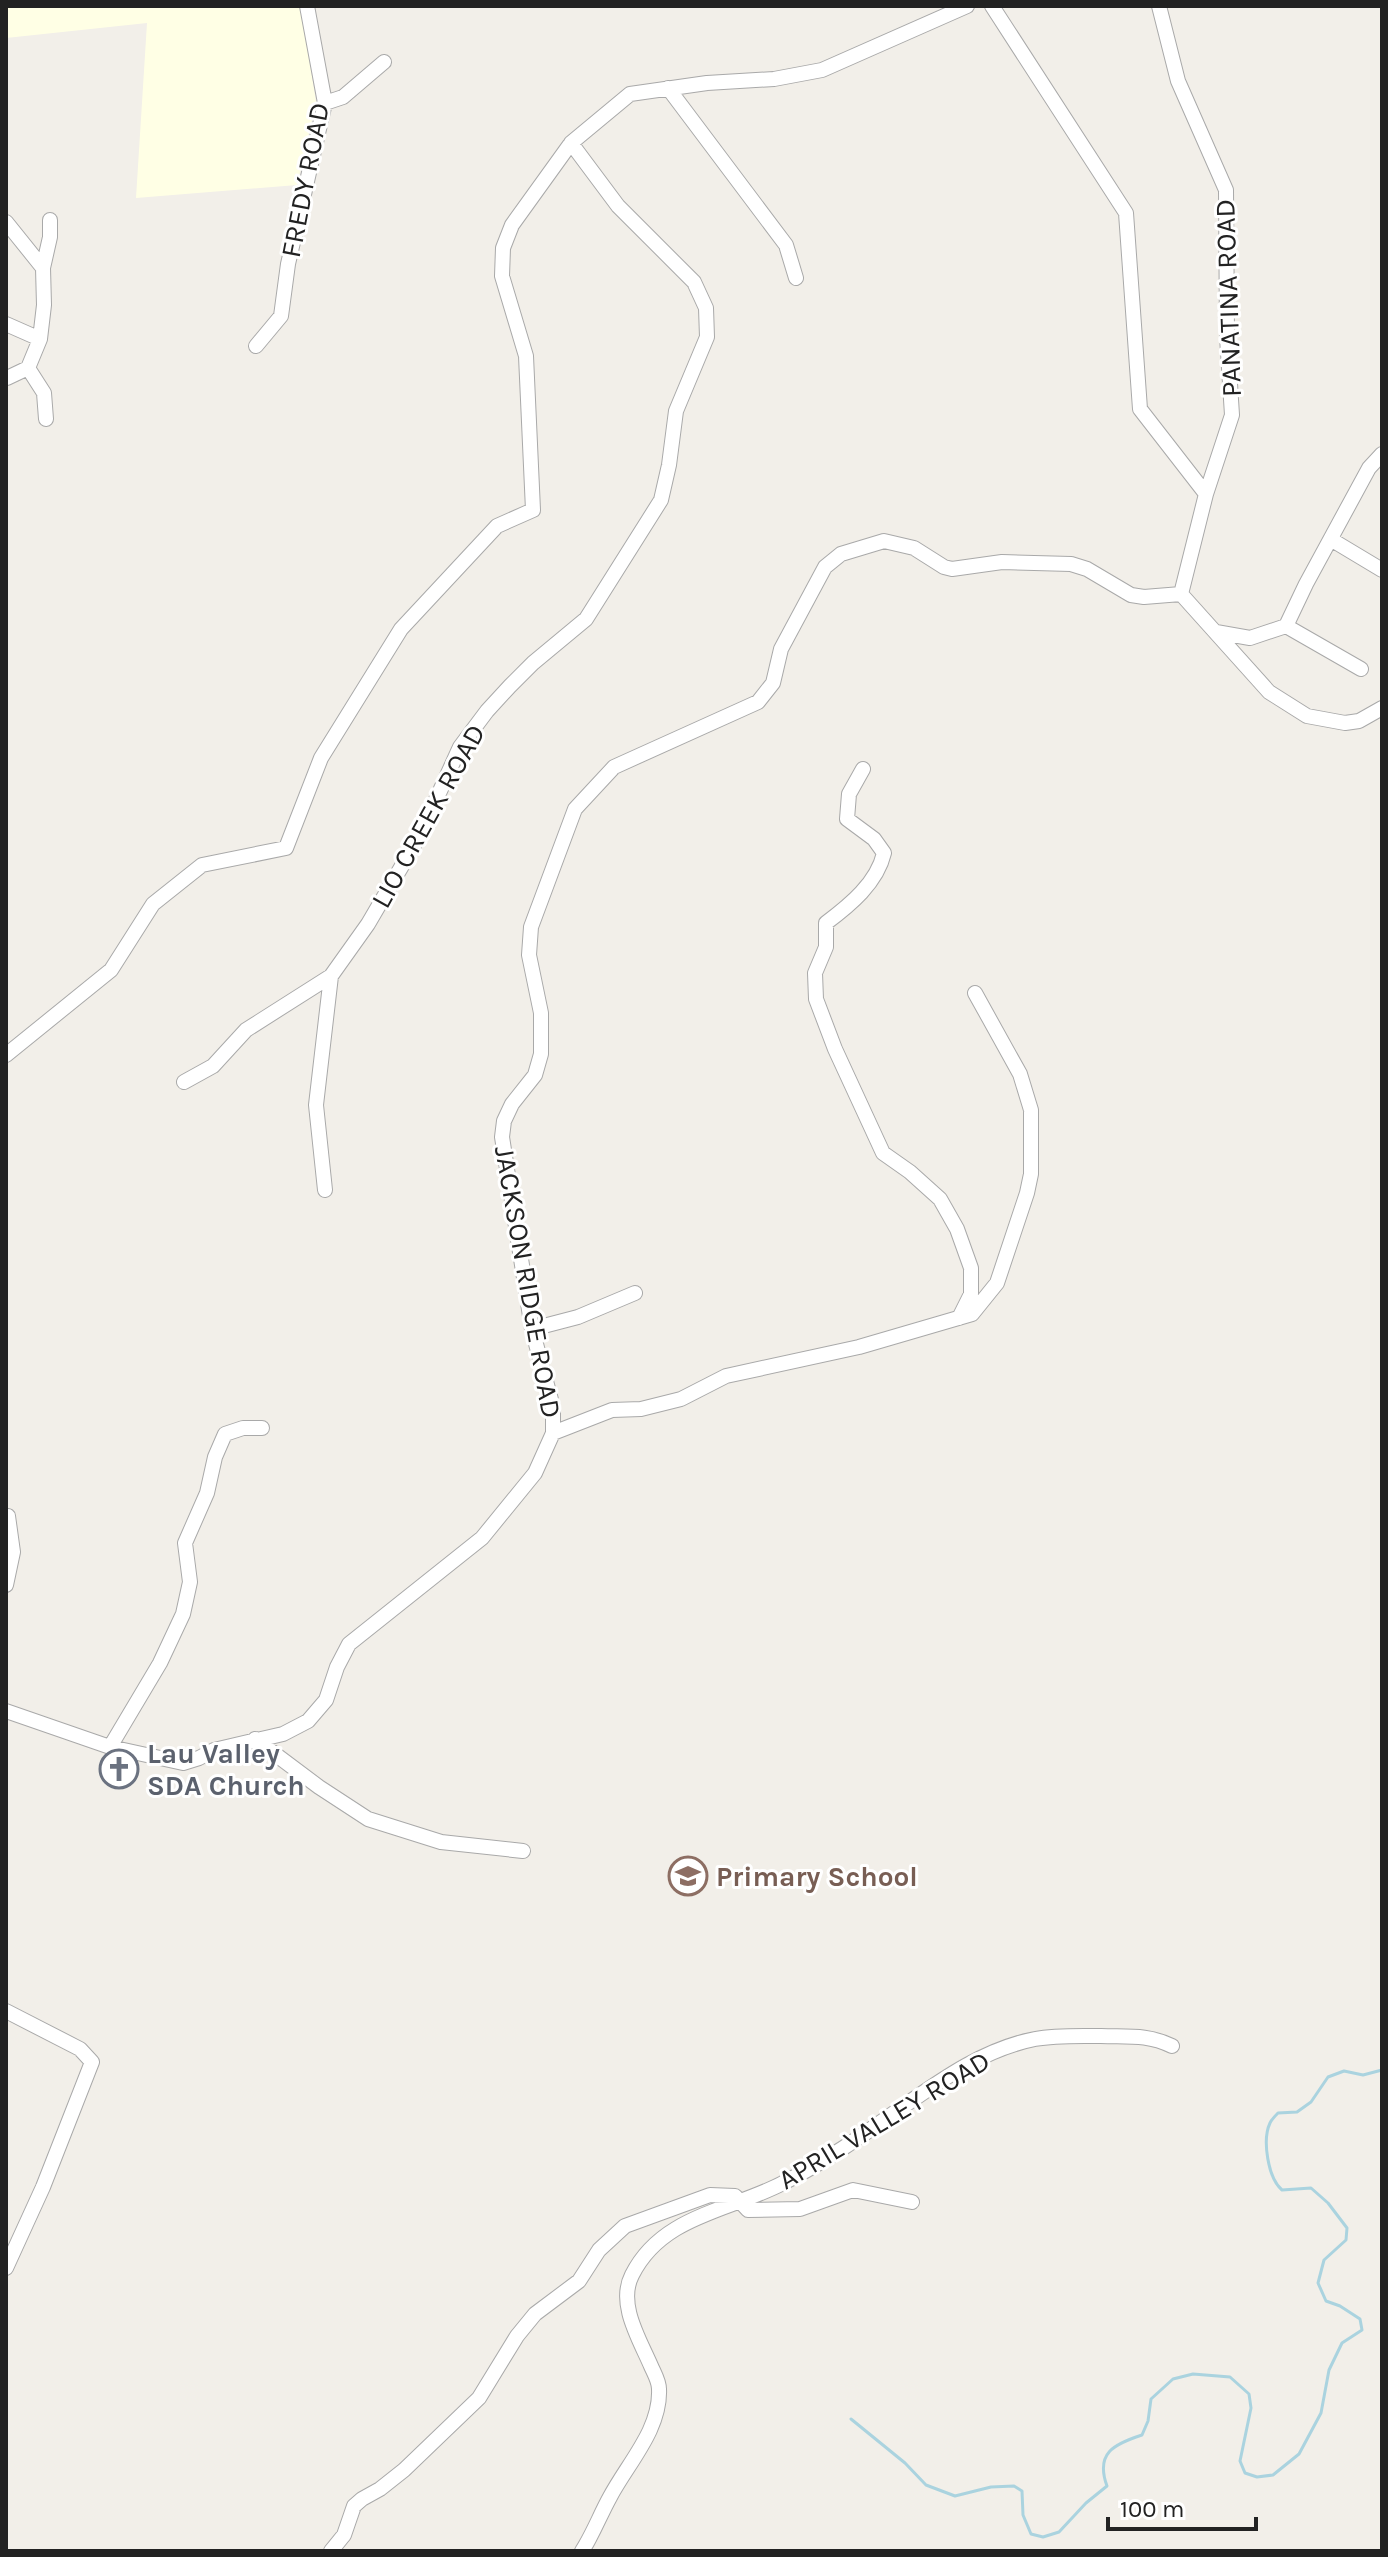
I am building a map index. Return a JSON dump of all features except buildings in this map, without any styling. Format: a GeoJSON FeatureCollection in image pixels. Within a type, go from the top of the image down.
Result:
{"type":"FeatureCollection","features":[{"type":"Feature","properties":{"kind":"street","name":"FREDY ROAD"},"geometry":{"type":"LineString","coordinates":[[256,346],[281,316],[288,264],[325,103],[307,6]]}},
{"type":"Feature","properties":{"kind":"street"},"geometry":{"type":"LineString","coordinates":[[6,1055],[111,970],[153,904],[202,865],[286,848],[321,758],[401,629],[497,526],[533,510],[526,356],[502,276],[503,248],[512,225],[571,143],[630,94],[707,83],[774,79],[822,70],[967,6]]}},
{"type":"Feature","properties":{"kind":"street"},"geometry":{"type":"LineString","coordinates":[[992,6],[1126,213],[1140,409],[1206,494]]}},
{"type":"Feature","properties":{"kind":"street","name":"PANATINA ROAD"},"geometry":{"type":"LineString","coordinates":[[1159,6],[1178,81],[1226,190],[1227,337],[1232,415],[1206,494],[1181,594]]}},
{"type":"Feature","properties":{"kind":"street"},"geometry":{"type":"LineString","coordinates":[[325,103],[343,97],[384,62]]}},
{"type":"Feature","properties":{"kind":"street"},"geometry":{"type":"LineString","coordinates":[[668,88],[786,245],[796,278]]}},
{"type":"Feature","properties":{"kind":"street","name":"LIO CREEK ROAD"},"geometry":{"type":"LineString","coordinates":[[331,976],[368,924],[420,835],[460,747],[510,686],[586,619],[661,500],[676,411],[707,337],[706,308],[694,282],[618,206],[571,143]]}},
{"type":"Feature","properties":{"kind":"street"},"geometry":{"type":"LineString","coordinates":[[7,378],[28,368],[40,339],[44,305],[43,268],[50,237],[50,220]]}},
{"type":"Feature","properties":{"kind":"street"},"geometry":{"type":"LineString","coordinates":[[6,222],[43,268]]}},
{"type":"Feature","properties":{"kind":"street"},"geometry":{"type":"LineString","coordinates":[[6,324],[40,339]]}},
{"type":"Feature","properties":{"kind":"street"},"geometry":{"type":"LineString","coordinates":[[28,368],[44,393],[46,419]]}},
{"type":"Feature","properties":{"kind":"street"},"geometry":{"type":"LineString","coordinates":[[1216,632],[1250,638],[1286,626],[1369,468],[1382,454]]}},
{"type":"Feature","properties":{"kind":"street"},"geometry":{"type":"LineString","coordinates":[[1332,540],[1382,570]]}},
{"type":"Feature","properties":{"kind":"street","name":"JACKSON RIDGE ROAD"},"geometry":{"type":"LineString","coordinates":[[553,1433],[553,1407],[532,1329],[502,1137],[504,1121],[512,1104],[535,1075],[541,1054],[541,1013],[529,955],[531,927],[575,809],[614,767],[758,702],[773,683],[781,649],[825,567],[841,554],[884,541],[914,548],[952,569],[1002,562],[1071,564],[1087,569],[1131,595],[1181,594]]}},
{"type":"Feature","properties":{"kind":"street"},"geometry":{"type":"LineString","coordinates":[[1181,594],[1269,692],[1307,716],[1345,723],[1359,721],[1382,708]]}},
{"type":"Feature","properties":{"kind":"street"},"geometry":{"type":"LineString","coordinates":[[1286,626],[1361,669]]}},
{"type":"Feature","properties":{"kind":"street"},"geometry":{"type":"LineString","coordinates":[[863,769],[849,794],[847,819],[874,839],[884,853],[882,864],[854,903],[826,923],[826,947],[815,973],[816,999],[840,1063],[883,1153],[940,1199],[957,1229],[971,1268],[971,1294],[959,1318]]}},
{"type":"Feature","properties":{"kind":"street"},"geometry":{"type":"LineString","coordinates":[[184,1082],[213,1066],[246,1030],[331,976]]}},
{"type":"Feature","properties":{"kind":"street"},"geometry":{"type":"LineString","coordinates":[[325,1190],[316,1105],[331,976]]}},
{"type":"Feature","properties":{"kind":"street"},"geometry":{"type":"LineString","coordinates":[[6,1711],[110,1747],[183,1763],[214,1750],[283,1734],[308,1721],[326,1700],[349,1644],[482,1538],[535,1473],[553,1433],[612,1410],[641,1409],[681,1399],[726,1376],[859,1347],[972,1314],[997,1283],[1031,1174],[1031,1110],[1020,1074],[975,993]]}},
{"type":"Feature","properties":{"kind":"street"},"geometry":{"type":"LineString","coordinates":[[532,1329],[578,1317],[635,1293]]}},
{"type":"Feature","properties":{"kind":"street"},"geometry":{"type":"LineString","coordinates":[[110,1747],[160,1663],[183,1614],[190,1582],[185,1543],[207,1493],[215,1457],[225,1434],[243,1428],[262,1428]]}},
{"type":"Feature","properties":{"kind":"street"},"geometry":{"type":"LineString","coordinates":[[6,1585],[13,1552],[8,1516]]}},
{"type":"Feature","properties":{"kind":"street"},"geometry":{"type":"LineString","coordinates":[[255,1739],[368,1819],[441,1842],[523,1851]]}},
{"type":"Feature","properties":{"kind":"street"},"geometry":{"type":"LineString","coordinates":[[6,2011],[80,2049],[92,2062],[43,2187],[6,2268]]}},
{"type":"Feature","properties":{"kind":"street","name":"APRIL VALLEY ROAD"},"geometry":{"type":"LineString","coordinates":[[582,2551],[653,2426],[660,2385],[635,2330],[626,2289],[642,2258],[670,2231],[785,2183],[852,2142],[928,2088],[974,2062],[1010,2047],[1035,2039],[1095,2036],[1155,2038],[1172,2046]]}},
{"type":"Feature","properties":{"kind":"street"},"geometry":{"type":"LineString","coordinates":[[331,2551],[344,2535],[354,2506],[404,2470],[479,2398],[508,2349],[535,2314],[579,2281],[599,2250],[625,2226],[710,2195],[735,2196],[748,2210],[800,2209],[853,2190],[912,2202]]}},
{"type":"Feature","properties":{"kind":"shaded area"},"geometry":{"type":"Polygon","coordinates":[[[6,6],[301,6],[316,102],[297,185],[136,198],[147,23],[6,38],[6,6]]]}},
{"type":"Feature","properties":{"kind":"waterway"},"geometry":{"type":"LineString","coordinates":[[851,2419],[905,2463],[926,2485],[955,2496],[991,2487],[1014,2486],[1022,2491],[1023,2515],[1031,2534],[1043,2537],[1059,2532],[1107,2486],[1103,2465],[1105,2458],[1115,2446],[1142,2435],[1148,2421],[1151,2399],[1173,2379],[1193,2374],[1230,2377],[1249,2394],[1251,2408],[1240,2461],[1245,2473],[1257,2477],[1273,2475],[1299,2454],[1321,2413],[1329,2370],[1342,2343],[1362,2330],[1360,2319],[1326,2301],[1318,2283],[1324,2260],[1346,2240],[1347,2228],[1328,2203],[1311,2188],[1282,2190],[1277,2184],[1268,2158],[1268,2130],[1278,2113],[1297,2112],[1311,2102],[1328,2077],[1344,2071],[1363,2075],[1382,2070]]}},
{"type":"Feature","properties":{"kind":"place","name":"Lau Valley SDA Church"},"geometry":{"type":"Point","coordinates":[119,1769]}},
{"type":"Feature","properties":{"kind":"place","name":"Primary School"},"geometry":{"type":"Point","coordinates":[688,1876]}}]}
